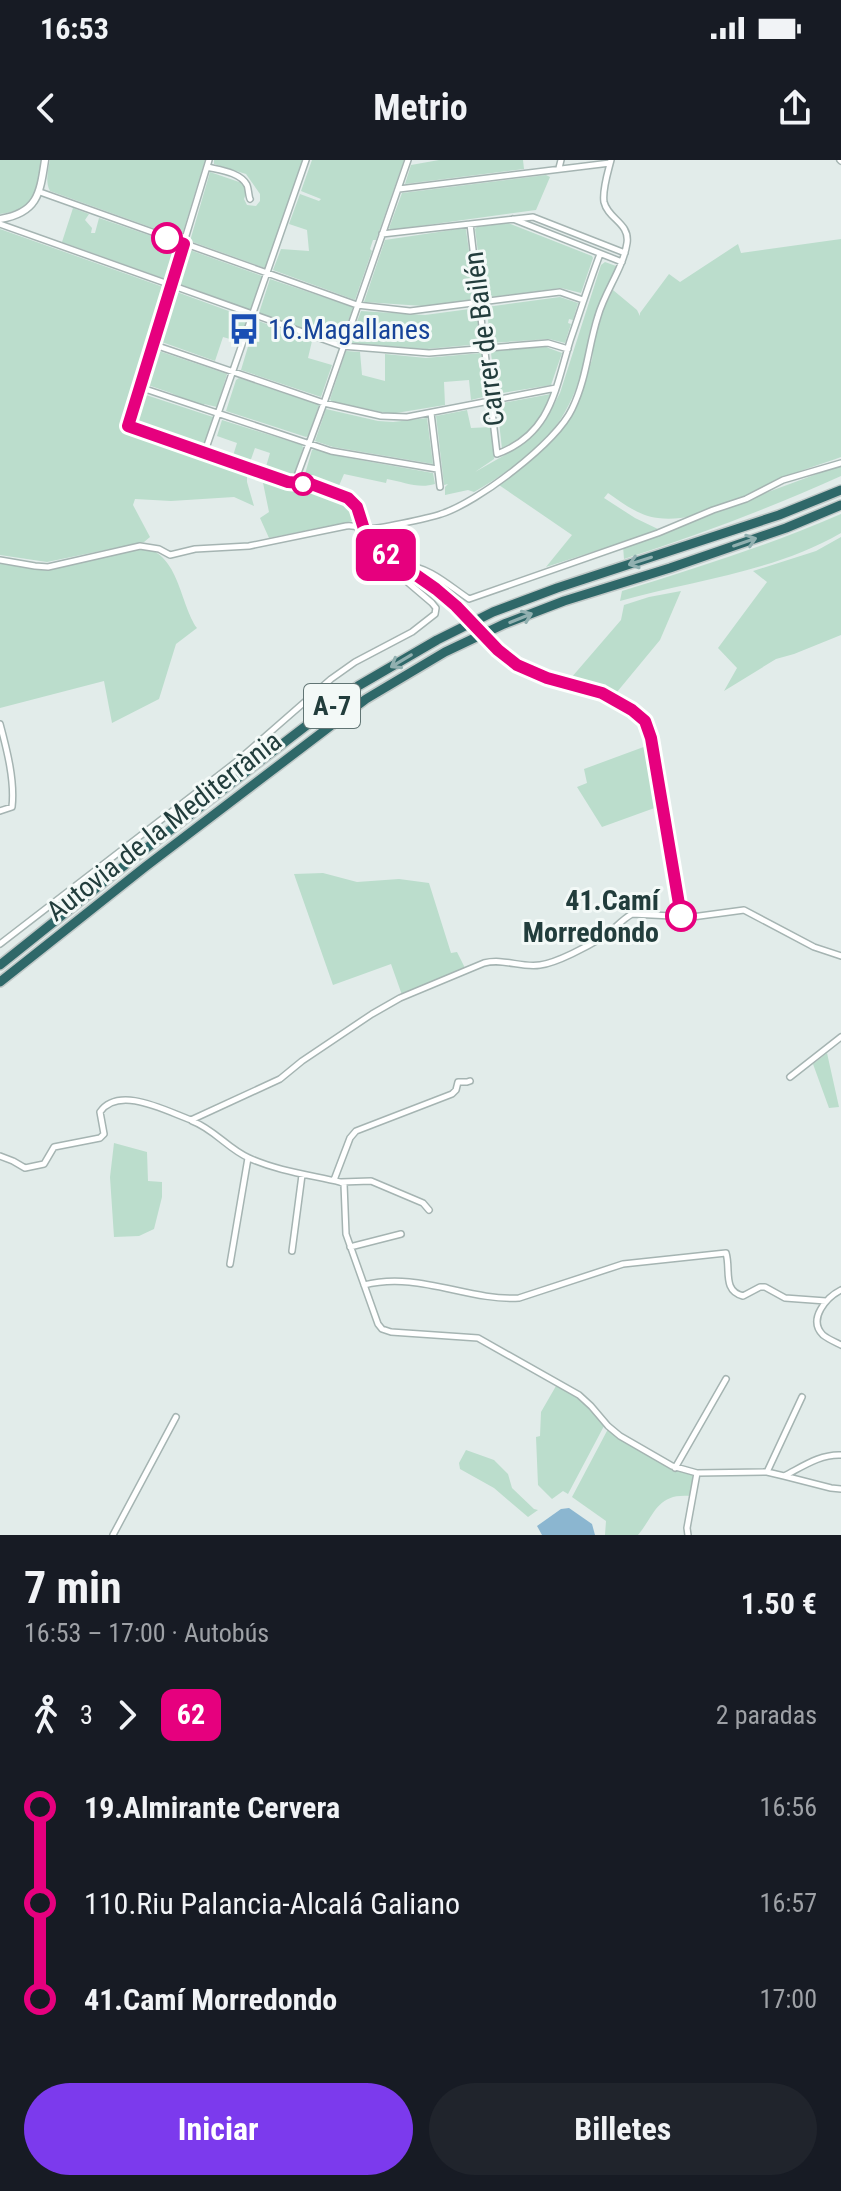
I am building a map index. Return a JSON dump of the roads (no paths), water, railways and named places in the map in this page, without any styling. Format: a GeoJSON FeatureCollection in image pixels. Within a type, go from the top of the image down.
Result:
{"type":"FeatureCollection","features":[{"type":"Feature","properties":{"kind":"highway","name":"Autovia de la Mediterrània"},"geometry":{"type":"LineString","coordinates":[[0,965],[358,686],[437,640],[493,612],[557,588],[779,515],[841,490]]}},
{"type":"Feature","properties":{"kind":"highway","name":"Autovia de la Mediterrània"},"geometry":{"type":"LineString","coordinates":[[0,982],[366,699],[445,652],[504,624],[564,601],[786,528],[841,505]]}},
{"type":"Feature","properties":{"kind":"street"},"geometry":{"type":"LineString","coordinates":[[0,222],[17,215],[34,201],[40,192],[45,160]]}},
{"type":"Feature","properties":{"kind":"street"},"geometry":{"type":"LineString","coordinates":[[209,160],[128,426],[294,484],[311,484],[348,498],[357,507],[364,529],[379,549],[436,589],[517,665],[547,678],[602,693],[645,721],[651,738],[681,916]]}},
{"type":"Feature","properties":{"kind":"street"},"geometry":{"type":"LineString","coordinates":[[204,454],[306,160]]}},
{"type":"Feature","properties":{"kind":"street"},"geometry":{"type":"LineString","coordinates":[[294,484],[408,160]]}},
{"type":"Feature","properties":{"kind":"street"},"geometry":{"type":"LineString","coordinates":[[559,168],[561,160]]}},
{"type":"Feature","properties":{"kind":"street"},"geometry":{"type":"LineString","coordinates":[[0,560],[48,567],[140,546],[159,549],[170,555],[195,549],[249,546],[346,526],[357,525],[364,529],[411,521],[450,511],[495,483],[552,437],[573,407],[589,361],[599,312],[625,253],[626,230],[607,209],[604,199],[610,161],[399,189]]}},
{"type":"Feature","properties":{"kind":"street"},"geometry":{"type":"LineString","coordinates":[[207,167],[240,178],[248,185],[250,199]]}},
{"type":"Feature","properties":{"kind":"street"},"geometry":{"type":"LineString","coordinates":[[40,192],[357,305],[410,311],[560,292],[583,300]]}},
{"type":"Feature","properties":{"kind":"street"},"geometry":{"type":"LineString","coordinates":[[382,234],[533,217],[625,253]]}},
{"type":"Feature","properties":{"kind":"street"},"geometry":{"type":"LineString","coordinates":[[512,219],[622,262]]}},
{"type":"Feature","properties":{"kind":"street"},"geometry":{"type":"LineString","coordinates":[[0,222],[342,346],[429,353],[548,343],[568,349]]}},
{"type":"Feature","properties":{"kind":"street","name":"Carrer de Bailén"},"geometry":{"type":"LineString","coordinates":[[470,224],[497,454],[512,449],[537,427],[557,388]]}},
{"type":"Feature","properties":{"kind":"street"},"geometry":{"type":"LineString","coordinates":[[152,344],[324,403],[394,418],[557,388],[600,254]]}},
{"type":"Feature","properties":{"kind":"street"},"geometry":{"type":"LineString","coordinates":[[139,387],[331,451],[437,469]]}},
{"type":"Feature","properties":{"kind":"street"},"geometry":{"type":"LineString","coordinates":[[431,413],[440,487]]}},
{"type":"Feature","properties":{"kind":"street"},"geometry":{"type":"LineString","coordinates":[[400,564],[418,566],[469,599],[658,533],[746,499],[783,480],[841,463]]}},
{"type":"Feature","properties":{"kind":"street"},"geometry":{"type":"LineString","coordinates":[[0,944],[236,762],[331,679],[355,662],[412,632],[435,614],[436,608],[432,603],[378,557],[379,549]]}},
{"type":"Feature","properties":{"kind":"street"},"geometry":{"type":"LineString","coordinates":[[0,724],[13,794],[12,807],[0,811]]}},
{"type":"Feature","properties":{"kind":"street"},"geometry":{"type":"LineString","coordinates":[[191,1120],[280,1079],[302,1061],[400,998],[496,960],[540,965],[562,958],[605,936],[632,914],[692,917],[744,910],[814,947],[841,956]]}},
{"type":"Feature","properties":{"kind":"street"},"geometry":{"type":"LineString","coordinates":[[790,1077],[841,1037]]}},
{"type":"Feature","properties":{"kind":"street"},"geometry":{"type":"LineString","coordinates":[[337,1181],[350,1138],[356,1131],[452,1094],[458,1082],[470,1081]]}},
{"type":"Feature","properties":{"kind":"street"},"geometry":{"type":"LineString","coordinates":[[0,1156],[25,1168],[44,1164],[54,1147],[100,1138],[104,1134],[102,1107],[124,1099],[138,1101],[206,1126],[248,1158],[302,1175],[337,1181],[371,1181],[423,1203],[429,1210]]}},
{"type":"Feature","properties":{"kind":"street"},"geometry":{"type":"LineString","coordinates":[[230,1264],[248,1158]]}},
{"type":"Feature","properties":{"kind":"street"},"geometry":{"type":"LineString","coordinates":[[292,1251],[302,1175]]}},
{"type":"Feature","properties":{"kind":"street"},"geometry":{"type":"LineString","coordinates":[[337,1181],[344,1184],[345,1228],[350,1247],[382,1329],[478,1338],[570,1389],[620,1436],[675,1468],[697,1473],[767,1472],[841,1489]]}},
{"type":"Feature","properties":{"kind":"street"},"geometry":{"type":"LineString","coordinates":[[350,1247],[401,1234]]}},
{"type":"Feature","properties":{"kind":"street"},"geometry":{"type":"LineString","coordinates":[[364,1285],[398,1280],[519,1298],[623,1264],[726,1253],[729,1284],[735,1295],[743,1296],[765,1287],[785,1298],[826,1301]]}},
{"type":"Feature","properties":{"kind":"street"},"geometry":{"type":"LineString","coordinates":[[841,1290],[826,1301],[819,1313],[819,1327],[824,1336],[841,1345]]}},
{"type":"Feature","properties":{"kind":"street"},"geometry":{"type":"LineString","coordinates":[[675,1468],[726,1379]]}},
{"type":"Feature","properties":{"kind":"street"},"geometry":{"type":"LineString","coordinates":[[767,1472],[802,1397]]}},
{"type":"Feature","properties":{"kind":"street"},"geometry":{"type":"LineString","coordinates":[[113,1535],[176,1417]]}},
{"type":"Feature","properties":{"kind":"street"},"geometry":{"type":"LineString","coordinates":[[784,1476],[820,1458],[841,1455]]}},
{"type":"Feature","properties":{"kind":"street"},"geometry":{"type":"LineString","coordinates":[[688,1535],[697,1473]]}},
{"type":"Feature","properties":{"kind":"water"},"geometry":{"type":"Polygon","coordinates":[[[569,1508],[592,1524],[595,1535],[542,1535],[537,1526],[561,1509],[569,1508]]]}},
{"type":"Feature","properties":{"kind":"place","name":"16.Magallanes"},"geometry":{"type":"Point","coordinates":[244,329]}},
{"type":"Feature","properties":{"kind":"place","name":"41.Camí Morredondo"},"geometry":{"type":"Point","coordinates":[681,916]}}]}
